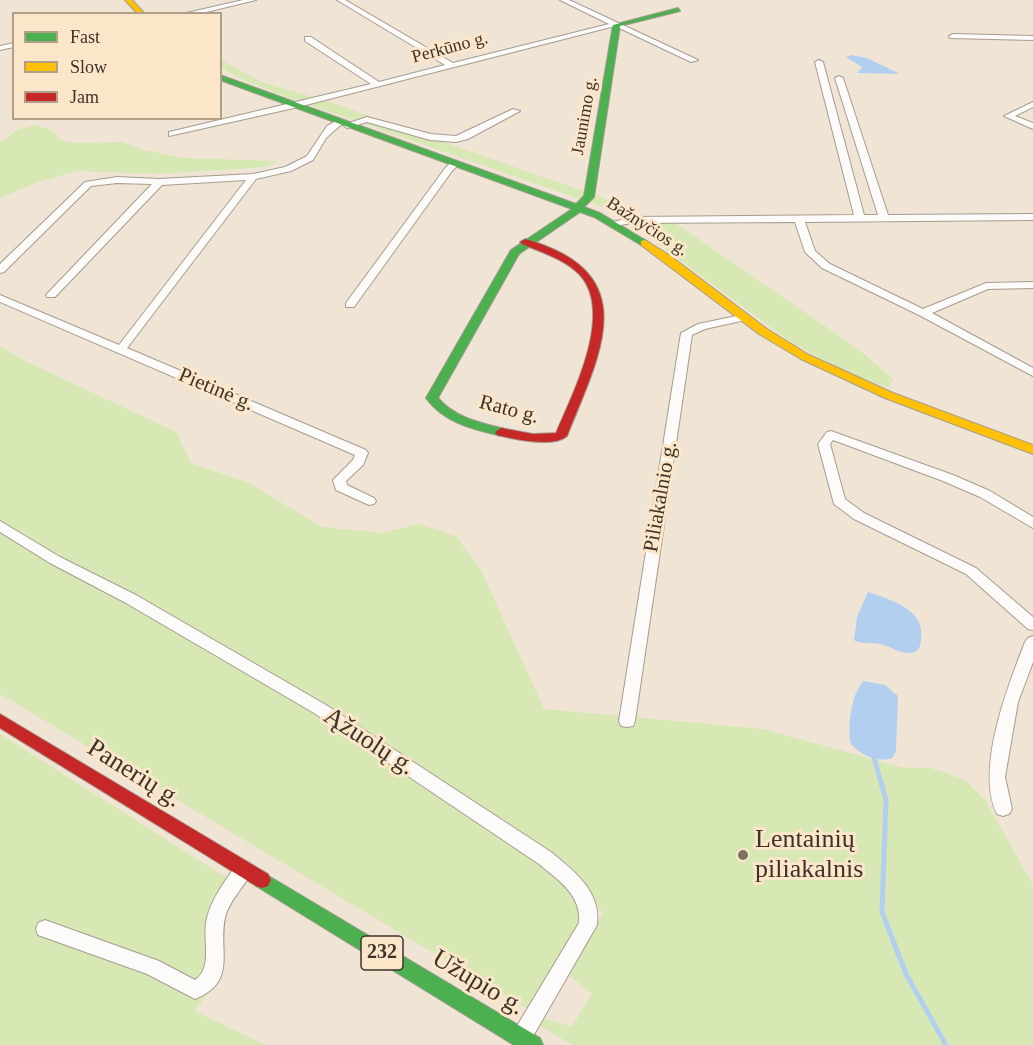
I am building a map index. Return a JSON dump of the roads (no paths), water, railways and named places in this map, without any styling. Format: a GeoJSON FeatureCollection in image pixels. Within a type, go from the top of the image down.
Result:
{"type":"FeatureCollection","features":[{"type":"Feature","properties":{"kind":"main road"},"geometry":{"type":"LineString","coordinates":[[128,0],[139,12]]}},
{"type":"Feature","properties":{"kind":"main road","name":"Perkūno g."},"geometry":{"type":"LineString","coordinates":[[616,25],[678,10]]}},
{"type":"Feature","properties":{"kind":"main road","name":"Jaunimo g."},"geometry":{"type":"LineString","coordinates":[[579,207],[591,192],[616,25]]}},
{"type":"Feature","properties":{"kind":"main road","name":"Bažnyčios g."},"geometry":{"type":"LineString","coordinates":[[222,78],[343,124],[579,207],[614,223],[803,356],[839,374],[1033,450]]}},
{"type":"Feature","properties":{"kind":"main road","name":"Rato g."},"geometry":{"type":"LineString","coordinates":[[525,242],[558,257],[584,273],[596,290],[599,306],[599,331],[561,436],[555,440],[544,441],[494,431],[446,414],[433,404],[432,398],[507,261],[525,242],[579,207]]}},
{"type":"Feature","properties":{"kind":"main road","name":"Panerių g."},"geometry":{"type":"LineString","coordinates":[[0,720],[244,869]]}},
{"type":"Feature","properties":{"kind":"main road","name":"Užupio g."},"geometry":{"type":"LineString","coordinates":[[244,869],[527,1041]]}},
{"type":"Feature","properties":{"kind":"street"},"geometry":{"type":"LineString","coordinates":[[208,0],[218,7]]}},
{"type":"Feature","properties":{"kind":"street"},"geometry":{"type":"LineString","coordinates":[[195,12],[253,0]]}},
{"type":"Feature","properties":{"kind":"street"},"geometry":{"type":"LineString","coordinates":[[340,0],[452,66]]}},
{"type":"Feature","properties":{"kind":"street"},"geometry":{"type":"LineString","coordinates":[[563,0],[694,60]]}},
{"type":"Feature","properties":{"kind":"street","name":"Perkūno g."},"geometry":{"type":"LineString","coordinates":[[172,134],[616,25]]}},
{"type":"Feature","properties":{"kind":"street"},"geometry":{"type":"LineString","coordinates":[[953,36],[1033,38]]}},
{"type":"Feature","properties":{"kind":"street"},"geometry":{"type":"LineString","coordinates":[[308,39],[378,85]]}},
{"type":"Feature","properties":{"kind":"street"},"geometry":{"type":"LineString","coordinates":[[819,62],[860,219]]}},
{"type":"Feature","properties":{"kind":"street"},"geometry":{"type":"LineString","coordinates":[[839,78],[884,219]]}},
{"type":"Feature","properties":{"kind":"street"},"geometry":{"type":"LineString","coordinates":[[1033,104],[1008,116],[1033,126]]}},
{"type":"Feature","properties":{"kind":"street"},"geometry":{"type":"LineString","coordinates":[[0,270],[88,184],[117,180],[159,182],[254,177],[288,170],[310,158],[330,128],[343,124],[367,119],[430,137],[456,139],[465,137],[516,111]]}},
{"type":"Feature","properties":{"kind":"street"},"geometry":{"type":"LineString","coordinates":[[350,305],[449,169],[456,163]]}},
{"type":"Feature","properties":{"kind":"street"},"geometry":{"type":"LineString","coordinates":[[121,349],[254,177]]}},
{"type":"Feature","properties":{"kind":"street"},"geometry":{"type":"LineString","coordinates":[[51,295],[159,182]]}},
{"type":"Feature","properties":{"kind":"street"},"geometry":{"type":"LineString","coordinates":[[614,223],[633,220],[1033,217]]}},
{"type":"Feature","properties":{"kind":"street"},"geometry":{"type":"LineString","coordinates":[[799,219],[810,252],[826,266],[923,313],[1033,373]]}},
{"type":"Feature","properties":{"kind":"street"},"geometry":{"type":"LineString","coordinates":[[923,313],[986,286],[1033,285]]}},
{"type":"Feature","properties":{"kind":"street","name":"Pietinė g."},"geometry":{"type":"LineString","coordinates":[[0,298],[362,453],[360,462],[339,480],[341,486],[369,501]]}},
{"type":"Feature","properties":{"kind":"street","name":"Piliakalnio g."},"geometry":{"type":"LineString","coordinates":[[627,721],[687,333],[702,326],[746,317]]}},
{"type":"Feature","properties":{"kind":"street"},"geometry":{"type":"LineString","coordinates":[[1033,523],[985,495],[948,478],[831,435],[824,444],[839,501],[859,516],[971,571],[1033,625]]}},
{"type":"Feature","properties":{"kind":"street","name":"Ąžuolų g."},"geometry":{"type":"LineString","coordinates":[[0,525],[55,560],[131,599],[320,709],[544,858],[576,886],[589,905],[588,925],[527,1041]]}},
{"type":"Feature","properties":{"kind":"street"},"geometry":{"type":"LineString","coordinates":[[1004,809],[997,777],[1010,702],[1033,642]]}},
{"type":"Feature","properties":{"kind":"street"},"geometry":{"type":"LineString","coordinates":[[45,929],[152,967],[195,990],[203,987],[213,974],[216,914],[229,889],[244,869]]}},
{"type":"Feature","properties":{"kind":"water"},"geometry":{"type":"Polygon","coordinates":[[[851,55],[867,58],[900,74],[857,73],[862,67],[846,57],[851,55]]]}},
{"type":"Feature","properties":{"kind":"water"},"geometry":{"type":"Polygon","coordinates":[[[868,592],[905,607],[912,613],[921,629],[921,643],[917,650],[907,653],[880,644],[854,640],[857,617],[868,592]]]}},
{"type":"Feature","properties":{"kind":"water"},"geometry":{"type":"Polygon","coordinates":[[[864,681],[885,685],[898,696],[896,751],[892,758],[870,757],[851,744],[851,711],[856,694],[864,681]]]}},
{"type":"Feature","properties":{"kind":"waterway"},"geometry":{"type":"LineString","coordinates":[[874,758],[886,800],[882,912],[906,974],[946,1045]]}},
{"type":"Feature","properties":{"kind":"place","name":"Lentainių piliakalnis"},"geometry":{"type":"Point","coordinates":[743,855]}}]}
